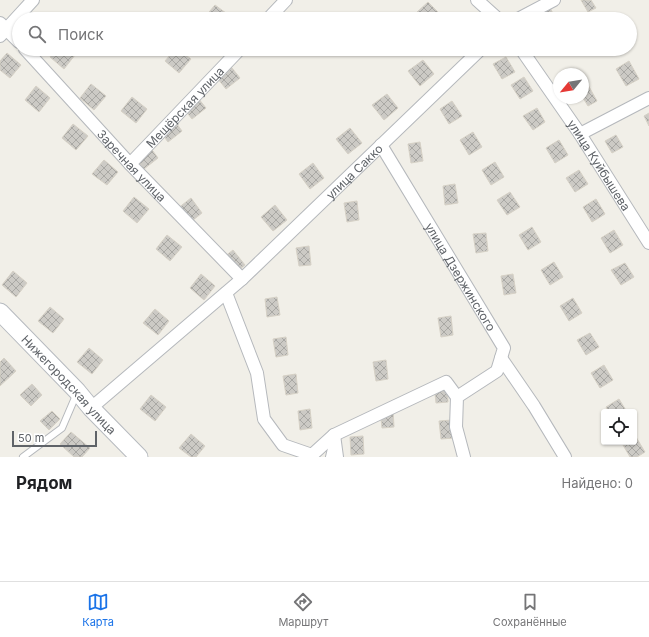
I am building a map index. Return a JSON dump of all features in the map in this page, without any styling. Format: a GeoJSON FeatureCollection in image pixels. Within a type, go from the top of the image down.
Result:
{"type":"FeatureCollection","features":[{"type":"Feature","properties":{"kind":"main road","name":"Нижегородская улица"},"geometry":{"type":"LineString","coordinates":[[0,312],[139,457]]}},
{"type":"Feature","properties":{"kind":"street"},"geometry":{"type":"LineString","coordinates":[[20,12],[33,0]]}},
{"type":"Feature","properties":{"kind":"street"},"geometry":{"type":"LineString","coordinates":[[275,12],[286,0]]}},
{"type":"Feature","properties":{"kind":"street"},"geometry":{"type":"LineString","coordinates":[[478,0],[491,12]]}},
{"type":"Feature","properties":{"kind":"street"},"geometry":{"type":"LineString","coordinates":[[531,12],[554,0]]}},
{"type":"Feature","properties":{"kind":"street"},"geometry":{"type":"LineString","coordinates":[[12,20],[2,29],[12,37]]}},
{"type":"Feature","properties":{"kind":"street","name":"Заречная улица"},"geometry":{"type":"LineString","coordinates":[[31,56],[130,164],[242,279]]}},
{"type":"Feature","properties":{"kind":"street","name":"Мещёрская улица"},"geometry":{"type":"LineString","coordinates":[[130,164],[233,56]]}},
{"type":"Feature","properties":{"kind":"street","name":"улица Сакко"},"geometry":{"type":"LineString","coordinates":[[92,408],[242,279],[474,56]]}},
{"type":"Feature","properties":{"kind":"street","name":"улица Куйбышева"},"geometry":{"type":"LineString","coordinates":[[526,56],[580,134],[649,243]]}},
{"type":"Feature","properties":{"kind":"street"},"geometry":{"type":"LineString","coordinates":[[580,134],[649,98]]}},
{"type":"Feature","properties":{"kind":"street","name":"улица Дзержинского"},"geometry":{"type":"LineString","coordinates":[[380,145],[504,348],[501,358]]}},
{"type":"Feature","properties":{"kind":"street"},"geometry":{"type":"LineString","coordinates":[[226,293],[257,373],[264,419],[283,445],[312,455],[334,435],[446,382],[457,397],[456,428],[464,457]]}},
{"type":"Feature","properties":{"kind":"street"},"geometry":{"type":"LineString","coordinates":[[457,397],[497,371],[501,358]]}},
{"type":"Feature","properties":{"kind":"street"},"geometry":{"type":"LineString","coordinates":[[501,358],[534,406],[565,457]]}},
{"type":"Feature","properties":{"kind":"street"},"geometry":{"type":"LineString","coordinates":[[334,435],[337,457]]}},
{"type":"Feature","properties":{"kind":"lane"},"geometry":{"type":"LineString","coordinates":[[23,457],[62,428],[77,391]]}},
{"type":"Feature","properties":{"kind":"lane"},"geometry":{"type":"LineString","coordinates":[[329,457],[334,435]]}},
{"type":"Feature","properties":{"kind":"building"},"geometry":{"type":"Polygon","coordinates":[[[581,0],[591,0],[596,8],[588,12],[581,0]]]}},
{"type":"Feature","properties":{"kind":"building"},"geometry":{"type":"Polygon","coordinates":[[[428,2],[438,12],[417,12],[428,2]]]}},
{"type":"Feature","properties":{"kind":"building"},"geometry":{"type":"Polygon","coordinates":[[[215,5],[225,12],[209,12],[215,5]]]}},
{"type":"Feature","properties":{"kind":"building"},"geometry":{"type":"Polygon","coordinates":[[[549,6],[552,12],[539,12],[549,6]]]}},
{"type":"Feature","properties":{"kind":"building"},"geometry":{"type":"Polygon","coordinates":[[[7,53],[21,65],[10,78],[0,70],[0,61],[7,53]]]}},
{"type":"Feature","properties":{"kind":"building"},"geometry":{"type":"Polygon","coordinates":[[[51,56],[74,56],[64,69],[50,57],[51,56]]]}},
{"type":"Feature","properties":{"kind":"building"},"geometry":{"type":"Polygon","coordinates":[[[169,56],[187,56],[191,59],[179,73],[165,61],[169,56]]]}},
{"type":"Feature","properties":{"kind":"building"},"geometry":{"type":"Polygon","coordinates":[[[506,57],[515,72],[502,79],[493,64],[506,57]]]}},
{"type":"Feature","properties":{"kind":"building"},"geometry":{"type":"Polygon","coordinates":[[[423,60],[434,74],[420,86],[408,71],[423,60]]]}},
{"type":"Feature","properties":{"kind":"building"},"geometry":{"type":"Polygon","coordinates":[[[629,61],[639,79],[626,86],[616,69],[629,61]]]}},
{"type":"Feature","properties":{"kind":"building"},"geometry":{"type":"Polygon","coordinates":[[[228,63],[240,78],[226,89],[214,74],[228,63]]]}},
{"type":"Feature","properties":{"kind":"building"},"geometry":{"type":"Polygon","coordinates":[[[524,77],[533,91],[520,99],[511,85],[524,77]]]}},
{"type":"Feature","properties":{"kind":"building"},"geometry":{"type":"Polygon","coordinates":[[[91,84],[106,96],[94,110],[80,98],[91,84]]]}},
{"type":"Feature","properties":{"kind":"building"},"geometry":{"type":"Polygon","coordinates":[[[36,86],[50,98],[39,112],[25,100],[36,86]]]}},
{"type":"Feature","properties":{"kind":"building"},"geometry":{"type":"Polygon","coordinates":[[[589,87],[597,101],[588,106],[587,104],[589,104],[589,87]]]}},
{"type":"Feature","properties":{"kind":"building"},"geometry":{"type":"Polygon","coordinates":[[[194,93],[206,108],[192,119],[180,104],[194,93]]]}},
{"type":"Feature","properties":{"kind":"building"},"geometry":{"type":"Polygon","coordinates":[[[387,94],[398,108],[384,120],[372,105],[387,94]]]}},
{"type":"Feature","properties":{"kind":"building"},"geometry":{"type":"Polygon","coordinates":[[[132,97],[147,109],[136,123],[121,111],[132,97]]]}},
{"type":"Feature","properties":{"kind":"building"},"geometry":{"type":"Polygon","coordinates":[[[452,101],[462,116],[449,124],[440,109],[452,101]]]}},
{"type":"Feature","properties":{"kind":"building"},"geometry":{"type":"Polygon","coordinates":[[[537,108],[545,122],[533,130],[523,116],[537,108]]]}},
{"type":"Feature","properties":{"kind":"building"},"geometry":{"type":"Polygon","coordinates":[[[649,113],[649,126],[644,116],[649,113]]]}},
{"type":"Feature","properties":{"kind":"building"},"geometry":{"type":"Polygon","coordinates":[[[171,116],[182,131],[168,142],[157,127],[171,116]]]}},
{"type":"Feature","properties":{"kind":"building"},"geometry":{"type":"Polygon","coordinates":[[[73,124],[88,136],[76,150],[62,138],[73,124]]]}},
{"type":"Feature","properties":{"kind":"building"},"geometry":{"type":"Polygon","coordinates":[[[350,128],[362,143],[348,154],[336,139],[350,128]]]}},
{"type":"Feature","properties":{"kind":"building"},"geometry":{"type":"Polygon","coordinates":[[[473,132],[482,147],[469,155],[460,140],[473,132]]]}},
{"type":"Feature","properties":{"kind":"building"},"geometry":{"type":"Polygon","coordinates":[[[616,135],[623,147],[612,153],[605,141],[616,135]]]}},
{"type":"Feature","properties":{"kind":"building"},"geometry":{"type":"Polygon","coordinates":[[[559,140],[568,155],[555,163],[546,148],[559,140]]]}},
{"type":"Feature","properties":{"kind":"building"},"geometry":{"type":"Polygon","coordinates":[[[420,142],[423,161],[411,163],[408,144],[420,142]]]}},
{"type":"Feature","properties":{"kind":"building"},"geometry":{"type":"Polygon","coordinates":[[[147,143],[158,158],[144,169],[133,154],[147,143]]]}},
{"type":"Feature","properties":{"kind":"building"},"geometry":{"type":"Polygon","coordinates":[[[104,160],[118,172],[107,185],[92,174],[104,160]]]}},
{"type":"Feature","properties":{"kind":"building"},"geometry":{"type":"Polygon","coordinates":[[[495,162],[504,177],[491,185],[482,170],[495,162]]]}},
{"type":"Feature","properties":{"kind":"building"},"geometry":{"type":"Polygon","coordinates":[[[313,163],[324,178],[310,189],[299,174],[313,163]]]}},
{"type":"Feature","properties":{"kind":"building"},"geometry":{"type":"Polygon","coordinates":[[[579,170],[588,184],[575,192],[566,178],[579,170]]]}},
{"type":"Feature","properties":{"kind":"building"},"geometry":{"type":"Polygon","coordinates":[[[455,184],[458,203],[445,205],[443,186],[455,184]]]}},
{"type":"Feature","properties":{"kind":"building"},"geometry":{"type":"Polygon","coordinates":[[[510,192],[520,207],[507,215],[497,200],[510,192]]]}},
{"type":"Feature","properties":{"kind":"building"},"geometry":{"type":"Polygon","coordinates":[[[134,197],[149,209],[137,223],[123,211],[134,197]]]}},
{"type":"Feature","properties":{"kind":"building"},"geometry":{"type":"Polygon","coordinates":[[[191,198],[202,213],[188,224],[177,209],[191,198]]]}},
{"type":"Feature","properties":{"kind":"building"},"geometry":{"type":"Polygon","coordinates":[[[596,199],[605,214],[592,222],[583,207],[596,199]]]}},
{"type":"Feature","properties":{"kind":"building"},"geometry":{"type":"Polygon","coordinates":[[[357,201],[359,220],[347,222],[344,203],[357,201]]]}},
{"type":"Feature","properties":{"kind":"building"},"geometry":{"type":"Polygon","coordinates":[[[275,205],[287,220],[273,231],[261,217],[275,205]]]}},
{"type":"Feature","properties":{"kind":"building"},"geometry":{"type":"Polygon","coordinates":[[[532,227],[541,242],[528,250],[519,235],[532,227]]]}},
{"type":"Feature","properties":{"kind":"building"},"geometry":{"type":"Polygon","coordinates":[[[614,230],[623,245],[610,253],[601,238],[614,230]]]}},
{"type":"Feature","properties":{"kind":"building"},"geometry":{"type":"Polygon","coordinates":[[[486,233],[488,251],[476,253],[473,234],[486,233]]]}},
{"type":"Feature","properties":{"kind":"building"},"geometry":{"type":"Polygon","coordinates":[[[167,235],[182,247],[170,261],[156,249],[167,235]]]}},
{"type":"Feature","properties":{"kind":"building"},"geometry":{"type":"Polygon","coordinates":[[[309,246],[311,265],[299,266],[296,248],[309,246]]]}},
{"type":"Feature","properties":{"kind":"building"},"geometry":{"type":"Polygon","coordinates":[[[233,250],[245,265],[231,276],[219,261],[233,250]]]}},
{"type":"Feature","properties":{"kind":"building"},"geometry":{"type":"Polygon","coordinates":[[[554,262],[563,277],[550,285],[541,270],[554,262]]]}},
{"type":"Feature","properties":{"kind":"building"},"geometry":{"type":"Polygon","coordinates":[[[625,263],[634,277],[621,285],[611,270],[625,263]]]}},
{"type":"Feature","properties":{"kind":"building"},"geometry":{"type":"Polygon","coordinates":[[[13,271],[27,283],[16,297],[2,285],[13,271]]]}},
{"type":"Feature","properties":{"kind":"building"},"geometry":{"type":"Polygon","coordinates":[[[201,274],[215,286],[204,300],[190,288],[201,274]]]}},
{"type":"Feature","properties":{"kind":"building"},"geometry":{"type":"Polygon","coordinates":[[[513,274],[516,293],[504,295],[501,276],[513,274]]]}},
{"type":"Feature","properties":{"kind":"building"},"geometry":{"type":"Polygon","coordinates":[[[277,297],[280,315],[267,317],[265,299],[277,297]]]}},
{"type":"Feature","properties":{"kind":"building"},"geometry":{"type":"Polygon","coordinates":[[[573,298],[582,313],[569,321],[560,306],[573,298]]]}},
{"type":"Feature","properties":{"kind":"building"},"geometry":{"type":"Polygon","coordinates":[[[50,307],[64,319],[53,333],[38,321],[50,307]]]}},
{"type":"Feature","properties":{"kind":"building"},"geometry":{"type":"Polygon","coordinates":[[[155,309],[169,321],[158,335],[143,323],[155,309]]]}},
{"type":"Feature","properties":{"kind":"building"},"geometry":{"type":"Polygon","coordinates":[[[451,316],[453,335],[441,337],[438,318],[451,316]]]}},
{"type":"Feature","properties":{"kind":"building"},"geometry":{"type":"Polygon","coordinates":[[[590,333],[599,347],[586,355],[577,340],[590,333]]]}},
{"type":"Feature","properties":{"kind":"building"},"geometry":{"type":"Polygon","coordinates":[[[286,337],[288,355],[276,357],[273,339],[286,337]]]}},
{"type":"Feature","properties":{"kind":"building"},"geometry":{"type":"Polygon","coordinates":[[[89,348],[103,360],[92,374],[77,362],[89,348]]]}},
{"type":"Feature","properties":{"kind":"building"},"geometry":{"type":"Polygon","coordinates":[[[4,358],[16,371],[0,386],[0,362],[4,358]]]}},
{"type":"Feature","properties":{"kind":"building"},"geometry":{"type":"Polygon","coordinates":[[[386,360],[388,379],[376,381],[373,362],[386,360]]]}},
{"type":"Feature","properties":{"kind":"building"},"geometry":{"type":"Polygon","coordinates":[[[604,365],[613,380],[600,388],[591,373],[604,365]]]}},
{"type":"Feature","properties":{"kind":"building"},"geometry":{"type":"Polygon","coordinates":[[[296,374],[298,393],[286,395],[283,376],[296,374]]]}},
{"type":"Feature","properties":{"kind":"building"},"geometry":{"type":"Polygon","coordinates":[[[32,384],[42,395],[31,406],[20,395],[32,384]]]}},
{"type":"Feature","properties":{"kind":"building"},"geometry":{"type":"Polygon","coordinates":[[[447,384],[448,402],[436,403],[434,385],[447,384]]]}},
{"type":"Feature","properties":{"kind":"building"},"geometry":{"type":"Polygon","coordinates":[[[151,395],[166,407],[155,421],[140,409],[151,395]]]}},
{"type":"Feature","properties":{"kind":"building"},"geometry":{"type":"Polygon","coordinates":[[[619,399],[625,409],[607,409],[606,407],[619,399]]]}},
{"type":"Feature","properties":{"kind":"building"},"geometry":{"type":"Polygon","coordinates":[[[310,409],[312,428],[300,430],[298,411],[310,409]]]}},
{"type":"Feature","properties":{"kind":"building"},"geometry":{"type":"Polygon","coordinates":[[[380,410],[393,410],[394,427],[382,428],[380,410]]]}},
{"type":"Feature","properties":{"kind":"building"},"geometry":{"type":"Polygon","coordinates":[[[52,411],[60,419],[49,430],[40,421],[52,411]]]}},
{"type":"Feature","properties":{"kind":"building"},"geometry":{"type":"Polygon","coordinates":[[[452,420],[454,438],[441,439],[439,421],[452,420]]]}},
{"type":"Feature","properties":{"kind":"building"},"geometry":{"type":"Polygon","coordinates":[[[71,432],[90,448],[82,457],[74,457],[60,444],[71,432]]]}},
{"type":"Feature","properties":{"kind":"building"},"geometry":{"type":"Polygon","coordinates":[[[191,434],[205,446],[196,457],[191,457],[179,448],[191,434]]]}},
{"type":"Feature","properties":{"kind":"building"},"geometry":{"type":"Polygon","coordinates":[[[363,436],[364,454],[351,455],[350,437],[363,436]]]}},
{"type":"Feature","properties":{"kind":"building"},"geometry":{"type":"Polygon","coordinates":[[[637,439],[645,452],[637,457],[630,457],[623,445],[637,445],[637,439]]]}}]}
